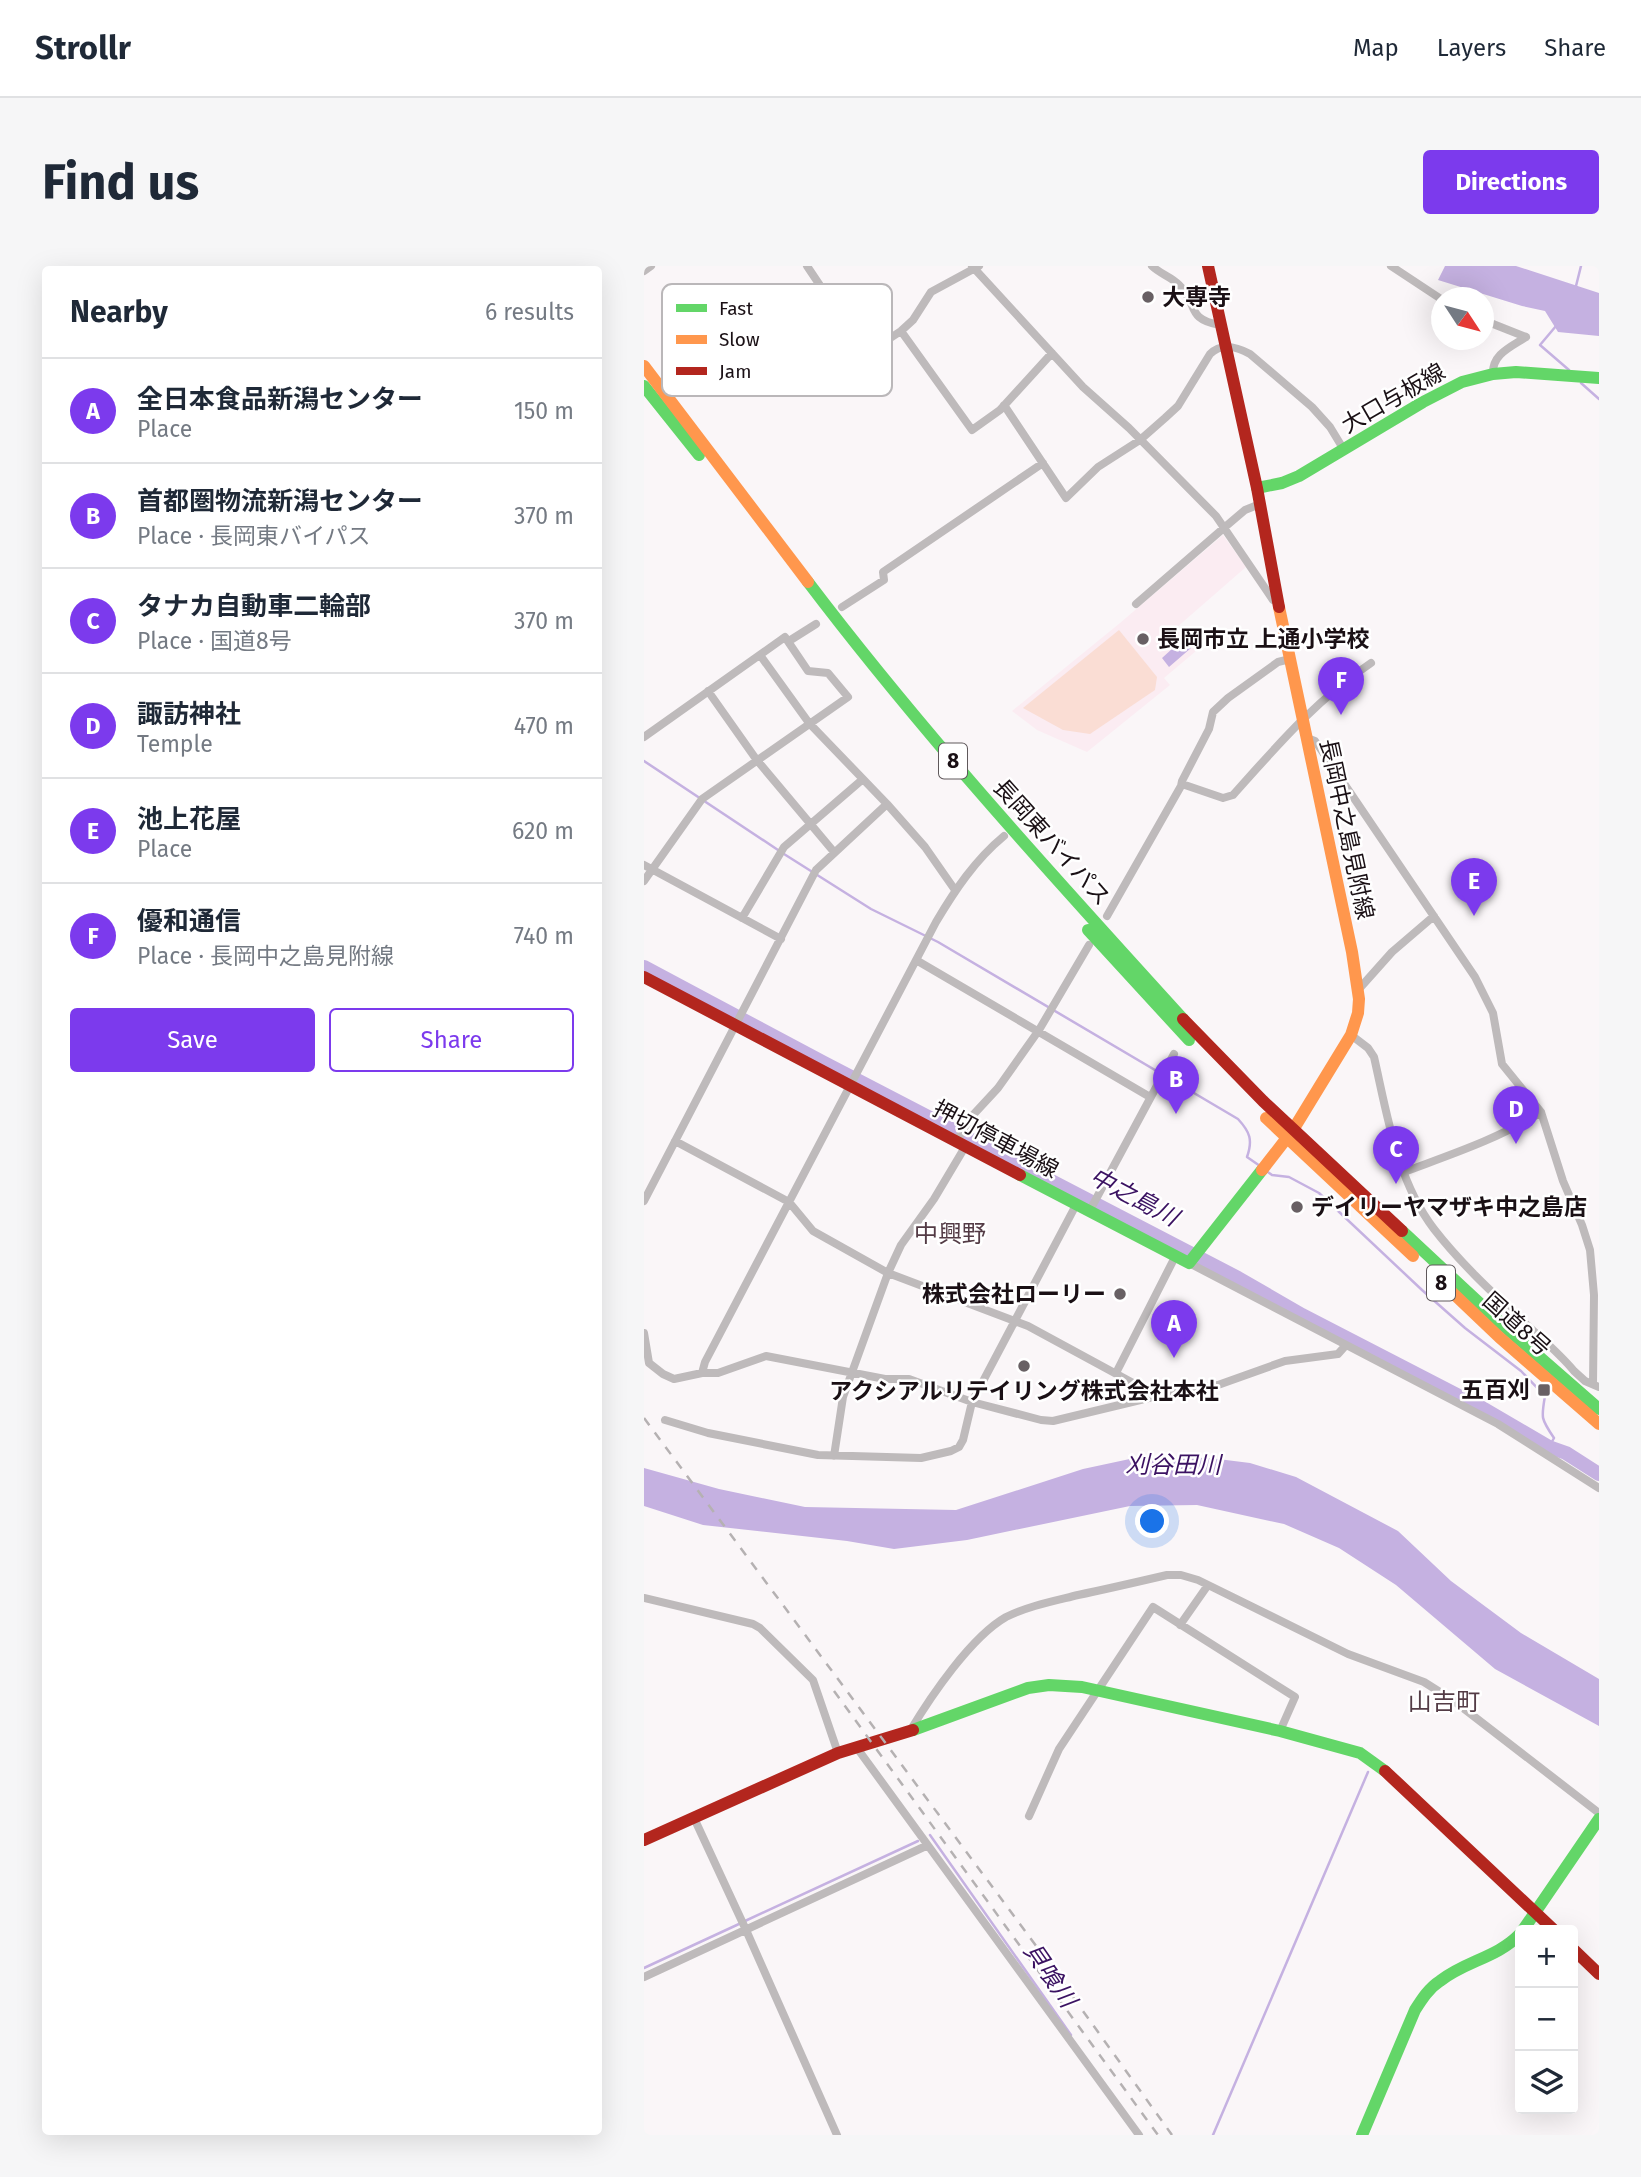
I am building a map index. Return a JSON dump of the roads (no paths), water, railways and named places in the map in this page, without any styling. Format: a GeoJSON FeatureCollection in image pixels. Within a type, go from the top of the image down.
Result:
{"type":"FeatureCollection","features":[{"type":"Feature","properties":{"kind":"main road","name":"長岡中之島見附線"},"geometry":{"type":"LineString","coordinates":[[1208,266],[1257,488],[1277,600],[1359,989],[1358,1013],[1351,1034],[1290,1134]]}},
{"type":"Feature","properties":{"kind":"main road","name":"長岡東バイパス"},"geometry":{"type":"LineString","coordinates":[[644,366],[662,390]]}},
{"type":"Feature","properties":{"kind":"main road","name":"大口与板線"},"geometry":{"type":"LineString","coordinates":[[1257,488],[1299,476],[1462,382],[1493,374],[1528,373],[1599,378]]}},
{"type":"Feature","properties":{"kind":"main road","name":"長岡東バイパス"},"geometry":{"type":"LineString","coordinates":[[644,386],[858,661],[1004,836],[1178,1029],[1290,1134]]}},
{"type":"Feature","properties":{"kind":"main road","name":"長岡東バイパス"},"geometry":{"type":"LineString","coordinates":[[667,396],[822,601],[959,768],[1290,1134]]}},
{"type":"Feature","properties":{"kind":"main road","name":"押切停車場線"},"geometry":{"type":"LineString","coordinates":[[644,977],[735,1026],[854,1081],[960,1145],[1189,1263]]}},
{"type":"Feature","properties":{"kind":"main road"},"geometry":{"type":"LineString","coordinates":[[1189,1263],[1290,1134]]}},
{"type":"Feature","properties":{"kind":"main road","name":"国道8号"},"geometry":{"type":"LineString","coordinates":[[1290,1134],[1599,1409]]}},
{"type":"Feature","properties":{"kind":"main road","name":"国道8号"},"geometry":{"type":"LineString","coordinates":[[1290,1134],[1499,1337],[1599,1424]]}},
{"type":"Feature","properties":{"kind":"main road"},"geometry":{"type":"LineString","coordinates":[[644,1840],[838,1753],[910,1731],[1011,1693],[1041,1685],[1076,1686],[1280,1731],[1360,1753],[1372,1760],[1548,1925]]}},
{"type":"Feature","properties":{"kind":"main road"},"geometry":{"type":"LineString","coordinates":[[1527,1925],[1599,1816]]}},
{"type":"Feature","properties":{"kind":"main road"},"geometry":{"type":"LineString","coordinates":[[1362,2135],[1421,2000],[1438,1982],[1503,1950],[1515,1939]]}},
{"type":"Feature","properties":{"kind":"main road"},"geometry":{"type":"LineString","coordinates":[[1578,1954],[1599,1974]]}},
{"type":"Feature","properties":{"kind":"street"},"geometry":{"type":"LineString","coordinates":[[644,271],[651,266]]}},
{"type":"Feature","properties":{"kind":"street"},"geometry":{"type":"LineString","coordinates":[[807,266],[819,284]]}},
{"type":"Feature","properties":{"kind":"street"},"geometry":{"type":"LineString","coordinates":[[1152,266],[1179,284],[1196,313],[1205,322],[1220,325]]}},
{"type":"Feature","properties":{"kind":"street"},"geometry":{"type":"LineString","coordinates":[[1391,266],[1431,292]]}},
{"type":"Feature","properties":{"kind":"street"},"geometry":{"type":"LineString","coordinates":[[892,337],[912,320],[931,292],[975,267],[1083,387],[1140,440],[1225,527],[1273,600],[1277,600]]}},
{"type":"Feature","properties":{"kind":"street"},"geometry":{"type":"LineString","coordinates":[[1493,374],[1493,365],[1499,355],[1526,337],[1494,324]]}},
{"type":"Feature","properties":{"kind":"street"},"geometry":{"type":"LineString","coordinates":[[901,331],[972,430],[1004,405],[1052,353]]}},
{"type":"Feature","properties":{"kind":"street"},"geometry":{"type":"LineString","coordinates":[[1004,405],[1066,498],[1098,467],[1140,440],[1178,406],[1210,354],[1216,348],[1225,346],[1250,354],[1312,407],[1344,450]]}},
{"type":"Feature","properties":{"kind":"street"},"geometry":{"type":"LineString","coordinates":[[842,607],[884,580],[883,572],[1043,463]]}},
{"type":"Feature","properties":{"kind":"street"},"geometry":{"type":"LineString","coordinates":[[1136,604],[1245,510],[1260,504]]}},
{"type":"Feature","properties":{"kind":"street"},"geometry":{"type":"LineString","coordinates":[[789,641],[816,624]]}},
{"type":"Feature","properties":{"kind":"street"},"geometry":{"type":"LineString","coordinates":[[644,737],[785,637],[808,671],[828,673],[848,697],[702,799],[644,881]]}},
{"type":"Feature","properties":{"kind":"street"},"geometry":{"type":"LineString","coordinates":[[760,655],[809,723],[925,847],[955,890]]}},
{"type":"Feature","properties":{"kind":"street"},"geometry":{"type":"LineString","coordinates":[[1107,916],[1182,784],[1209,729],[1213,712],[1278,662],[1290,659]]}},
{"type":"Feature","properties":{"kind":"street"},"geometry":{"type":"LineString","coordinates":[[1182,784],[1228,798],[1235,794],[1302,718],[1344,681],[1371,663]]}},
{"type":"Feature","properties":{"kind":"street"},"geometry":{"type":"LineString","coordinates":[[708,691],[756,759],[834,852]]}},
{"type":"Feature","properties":{"kind":"street"},"geometry":{"type":"LineString","coordinates":[[1307,737],[1315,741],[1320,748],[1475,978],[1491,1007],[1502,1063],[1541,1112],[1563,1181],[1590,1250],[1596,1385],[1585,1381],[1574,1371],[1434,1230],[1422,1212],[1404,1172],[1391,1132],[1374,1057],[1368,1048],[1351,1034]]}},
{"type":"Feature","properties":{"kind":"street"},"geometry":{"type":"LineString","coordinates":[[742,918],[784,847],[863,779]]}},
{"type":"Feature","properties":{"kind":"street"},"geometry":{"type":"LineString","coordinates":[[644,1201],[816,870],[887,804]]}},
{"type":"Feature","properties":{"kind":"street"},"geometry":{"type":"LineString","coordinates":[[702,1373],[705,1362],[955,890],[971,869],[1004,836]]}},
{"type":"Feature","properties":{"kind":"street"},"geometry":{"type":"LineString","coordinates":[[644,865],[781,939]]}},
{"type":"Feature","properties":{"kind":"street"},"geometry":{"type":"LineString","coordinates":[[1359,989],[1392,952],[1434,916]]}},
{"type":"Feature","properties":{"kind":"street"},"geometry":{"type":"LineString","coordinates":[[834,1456],[843,1397],[888,1273],[901,1245],[934,1199],[973,1115],[998,1088],[1038,1030],[1089,945]]}},
{"type":"Feature","properties":{"kind":"street"},"geometry":{"type":"LineString","coordinates":[[916,960],[1150,1097]]}},
{"type":"Feature","properties":{"kind":"street"},"geometry":{"type":"LineString","coordinates":[[1089,1212],[1174,1054]]}},
{"type":"Feature","properties":{"kind":"street"},"geometry":{"type":"LineString","coordinates":[[1404,1172],[1489,1140],[1541,1112]]}},
{"type":"Feature","properties":{"kind":"street"},"geometry":{"type":"LineString","coordinates":[[675,1140],[789,1202],[813,1231],[888,1273],[1028,1326],[1157,1396]]}},
{"type":"Feature","properties":{"kind":"street"},"geometry":{"type":"LineString","coordinates":[[665,1420],[708,1433],[834,1456],[920,1458],[941,1455],[958,1447],[963,1440],[972,1402],[1076,1205]]}},
{"type":"Feature","properties":{"kind":"street"},"geometry":{"type":"LineString","coordinates":[[1116,1373],[1175,1257]]}},
{"type":"Feature","properties":{"kind":"street"},"geometry":{"type":"LineString","coordinates":[[1189,1263],[1499,1424],[1599,1488]]}},
{"type":"Feature","properties":{"kind":"street"},"geometry":{"type":"LineString","coordinates":[[1504,1326],[1515,1314]]}},
{"type":"Feature","properties":{"kind":"street"},"geometry":{"type":"LineString","coordinates":[[644,1333],[649,1363],[674,1379],[702,1373],[718,1373],[766,1356],[885,1379],[920,1381],[972,1402],[1053,1421],[1157,1396],[1218,1385],[1285,1361],[1338,1354],[1346,1345]]}},
{"type":"Feature","properties":{"kind":"street"},"geometry":{"type":"LineString","coordinates":[[910,1731],[924,1707],[965,1654],[1007,1617],[1059,1600],[1167,1575],[1181,1575],[1208,1585],[1348,1654],[1424,1682],[1454,1701],[1599,1816]]}},
{"type":"Feature","properties":{"kind":"street"},"geometry":{"type":"LineString","coordinates":[[1180,1625],[1208,1585]]}},
{"type":"Feature","properties":{"kind":"street"},"geometry":{"type":"LineString","coordinates":[[644,1598],[753,1624],[760,1628],[813,1680],[838,1753]]}},
{"type":"Feature","properties":{"kind":"street"},"geometry":{"type":"LineString","coordinates":[[1029,1816],[1059,1749],[1153,1607],[1295,1697],[1280,1731]]}},
{"type":"Feature","properties":{"kind":"street"},"geometry":{"type":"LineString","coordinates":[[857,1748],[1139,2135]]}},
{"type":"Feature","properties":{"kind":"street"},"geometry":{"type":"LineString","coordinates":[[694,1818],[837,2135]]}},
{"type":"Feature","properties":{"kind":"street"},"geometry":{"type":"LineString","coordinates":[[644,1978],[926,1846]]}},
{"type":"Feature","properties":{"kind":"water"},"geometry":{"type":"Polygon","coordinates":[[[1445,266],[1516,266],[1599,293],[1599,336],[1558,332],[1545,311],[1494,297],[1494,287],[1461,287],[1438,280],[1445,266]]]}},
{"type":"Feature","properties":{"kind":"water"},"geometry":{"type":"Polygon","coordinates":[[[1183,639],[1191,648],[1169,667],[1162,658],[1183,639]]]}},
{"type":"Feature","properties":{"kind":"water","name":"刈谷田川"},"geometry":{"type":"Polygon","coordinates":[[[1139,1457],[1210,1458],[1250,1463],[1296,1477],[1398,1531],[1451,1581],[1521,1633],[1599,1679],[1599,1726],[1495,1669],[1396,1585],[1339,1548],[1284,1524],[1197,1505],[1130,1506],[967,1540],[894,1549],[703,1525],[644,1506],[644,1468],[719,1489],[805,1507],[956,1510],[1083,1469],[1139,1457]]]}},
{"type":"Feature","properties":{"kind":"waterway"},"geometry":{"type":"LineString","coordinates":[[1576,286],[1581,266]]}},
{"type":"Feature","properties":{"kind":"waterway"},"geometry":{"type":"LineString","coordinates":[[1556,326],[1540,345],[1569,370]]}},
{"type":"Feature","properties":{"kind":"waterway"},"geometry":{"type":"LineString","coordinates":[[1581,383],[1599,399]]}},
{"type":"Feature","properties":{"kind":"waterway"},"geometry":{"type":"LineString","coordinates":[[644,761],[778,850]]}},
{"type":"Feature","properties":{"kind":"waterway"},"geometry":{"type":"LineString","coordinates":[[784,854],[871,909],[938,942],[1238,1119],[1249,1136],[1247,1157],[1260,1166]]}},
{"type":"Feature","properties":{"kind":"waterway","name":"中之島川"},"geometry":{"type":"LineString","coordinates":[[644,967],[1238,1278],[1302,1315],[1484,1409],[1549,1447],[1566,1453],[1599,1474]]}},
{"type":"Feature","properties":{"kind":"waterway"},"geometry":{"type":"LineString","coordinates":[[1265,1170],[1272,1175],[1289,1177],[1319,1193],[1465,1328],[1521,1371],[1545,1396],[1543,1418],[1554,1438],[1549,1447]]}},
{"type":"Feature","properties":{"kind":"waterway"},"geometry":{"type":"LineString","coordinates":[[1213,2135],[1368,1772]]}},
{"type":"Feature","properties":{"kind":"waterway","name":"貝喰川"},"geometry":{"type":"LineString","coordinates":[[930,1835],[1071,2035]]}},
{"type":"Feature","properties":{"kind":"waterway","name":"貝喰川"},"geometry":{"type":"LineString","coordinates":[[745,1921],[918,1841]]}},
{"type":"Feature","properties":{"kind":"waterway","name":"貝喰川"},"geometry":{"type":"LineString","coordinates":[[644,1968],[739,1924]]}},
{"type":"Feature","properties":{"kind":"railway"},"geometry":{"type":"LineString","coordinates":[[644,1418],[1037,1947],[1172,2135]]}},
{"type":"Feature","properties":{"kind":"railway"},"geometry":{"type":"LineString","coordinates":[[834,1691],[1158,2135]]}},
{"type":"Feature","properties":{"kind":"place","name":"大専寺"},"geometry":{"type":"Point","coordinates":[1148,297]}},
{"type":"Feature","properties":{"kind":"place","name":"長岡市立 上通小学校"},"geometry":{"type":"Point","coordinates":[1143,639]}},
{"type":"Feature","properties":{"kind":"place","name":"優和通信"},"geometry":{"type":"Point","coordinates":[1341,715]}},
{"type":"Feature","properties":{"kind":"place","name":"池上花屋"},"geometry":{"type":"Point","coordinates":[1474,916]}},
{"type":"Feature","properties":{"kind":"place","name":"首都圏物流新潟センター"},"geometry":{"type":"Point","coordinates":[1176,1114]}},
{"type":"Feature","properties":{"kind":"place","name":"諏訪神社"},"geometry":{"type":"Point","coordinates":[1516,1144]}},
{"type":"Feature","properties":{"kind":"place","name":"タナカ自動車二輪部"},"geometry":{"type":"Point","coordinates":[1396,1184]}},
{"type":"Feature","properties":{"kind":"place","name":"デイリーヤマザキ中之島店"},"geometry":{"type":"Point","coordinates":[1297,1207]}},
{"type":"Feature","properties":{"kind":"place","name":"株式会社ローリー"},"geometry":{"type":"Point","coordinates":[1120,1294]}},
{"type":"Feature","properties":{"kind":"place","name":"全日本食品新潟センター"},"geometry":{"type":"Point","coordinates":[1174,1358]}},
{"type":"Feature","properties":{"kind":"place","name":"アクシアルリテイリング株式会社本社"},"geometry":{"type":"Point","coordinates":[1024,1366]}},
{"type":"Feature","properties":{"kind":"place","name":"五百刈"},"geometry":{"type":"Point","coordinates":[1544,1390]}},
{"type":"Feature","properties":{"kind":"district","name":"中興野"},"geometry":{"type":"Point","coordinates":[950,1234]}},
{"type":"Feature","properties":{"kind":"district","name":"山吉町"},"geometry":{"type":"Point","coordinates":[1444,1702]}}]}
